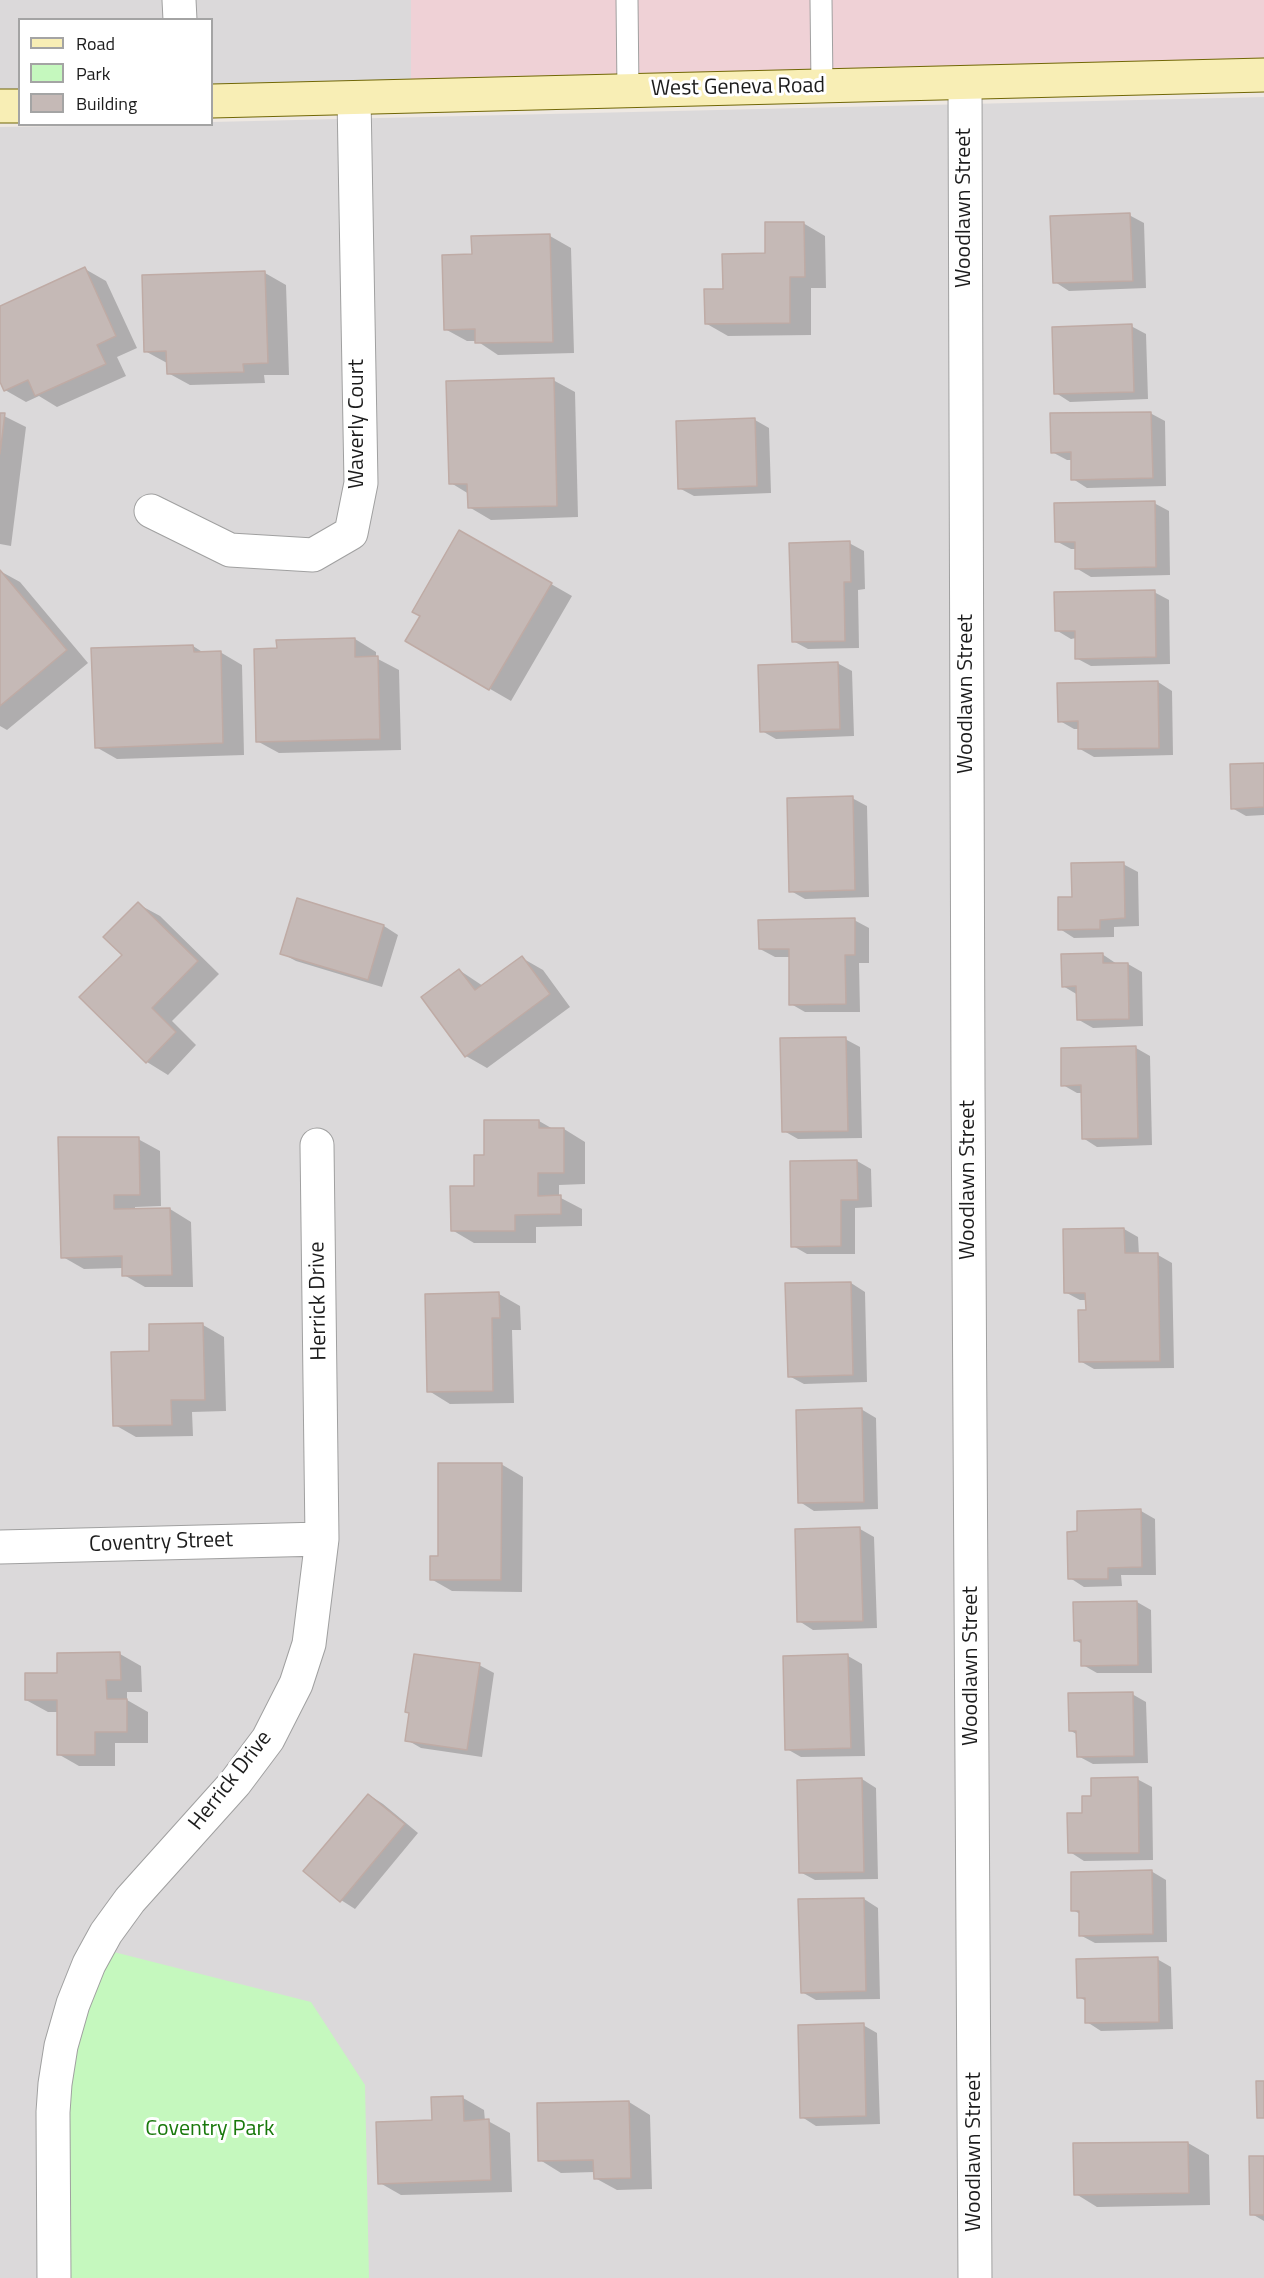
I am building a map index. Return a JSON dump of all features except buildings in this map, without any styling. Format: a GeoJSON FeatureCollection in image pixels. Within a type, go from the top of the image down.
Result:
{"type":"FeatureCollection","features":[{"type":"Feature","properties":{"kind":"main road","name":"West Geneva Road"},"geometry":{"type":"LineString","coordinates":[[213,101],[1264,75]]}},
{"type":"Feature","properties":{"kind":"main road"},"geometry":{"type":"LineString","coordinates":[[0,106],[18,106]]}},
{"type":"Feature","properties":{"kind":"street"},"geometry":{"type":"LineString","coordinates":[[179,0],[180,18]]}},
{"type":"Feature","properties":{"kind":"street","name":"Woodlawn Street"},"geometry":{"type":"LineString","coordinates":[[965,83],[975,2278]]}},
{"type":"Feature","properties":{"kind":"street","name":"Waverly Court"},"geometry":{"type":"LineString","coordinates":[[151,511],[230,550],[313,555],[351,533],[361,483],[354,98]]}},
{"type":"Feature","properties":{"kind":"street","name":"Herrick Drive"},"geometry":{"type":"LineString","coordinates":[[54,2278],[53,2112],[55,2084],[61,2046],[73,2004],[89,1964],[106,1933],[130,1900],[236,1783],[268,1739],[296,1684],[309,1644],[322,1539],[317,1145]]}},
{"type":"Feature","properties":{"kind":"street","name":"Coventry Street"},"geometry":{"type":"LineString","coordinates":[[0,1547],[322,1539]]}},
{"type":"Feature","properties":{"kind":"lane"},"geometry":{"type":"LineString","coordinates":[[627,0],[628,90]]}},
{"type":"Feature","properties":{"kind":"lane"},"geometry":{"type":"LineString","coordinates":[[821,0],[822,86]]}},
{"type":"Feature","properties":{"kind":"shaded area"},"geometry":{"type":"Polygon","coordinates":[[[0,0],[411,0],[411,90],[213,93],[213,18],[18,18],[18,95],[0,95],[0,0]]]}},
{"type":"Feature","properties":{"kind":"shaded area"},"geometry":{"type":"Polygon","coordinates":[[[411,0],[1264,0],[1264,70],[411,90],[411,0]]]}},
{"type":"Feature","properties":{"kind":"shaded area"},"geometry":{"type":"Polygon","coordinates":[[[1264,97],[1264,2278],[0,2278],[0,127],[213,126],[213,122],[1264,97]]]}},
{"type":"Feature","properties":{"kind":"green space","name":"Coventry Park"},"geometry":{"type":"Polygon","coordinates":[[[98,1948],[311,2002],[365,2085],[369,2278],[60,2278],[60,2112],[98,1948]]]}}]}
